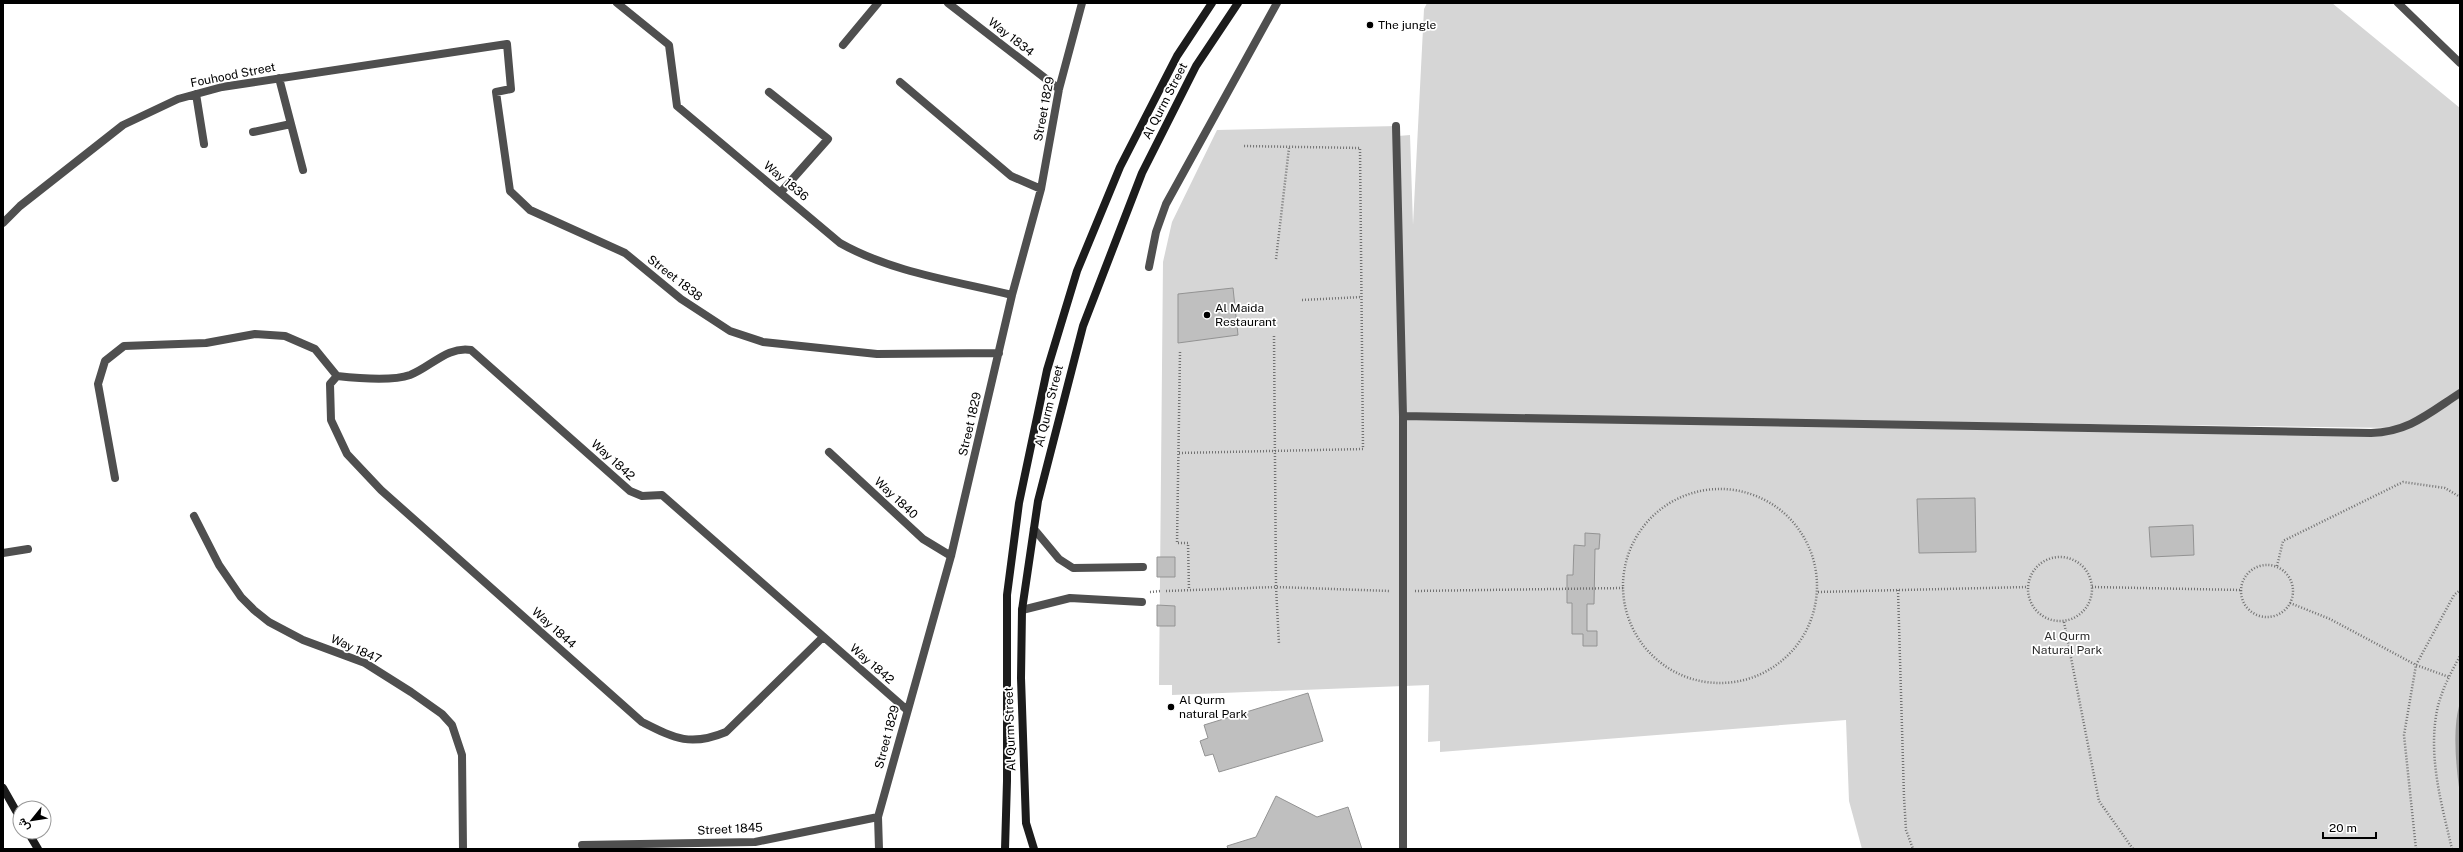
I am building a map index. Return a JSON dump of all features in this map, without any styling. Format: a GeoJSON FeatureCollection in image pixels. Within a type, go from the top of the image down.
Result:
{"type":"FeatureCollection","features":[{"type":"Feature","properties":{"kind":"main road","name":"Al Qurm Street"},"geometry":{"type":"LineString","coordinates":[[1005,849],[1007,781],[1007,595],[1019,503],[1047,370],[1077,271],[1120,167],[1177,56],[1212,3]]}},
{"type":"Feature","properties":{"kind":"main road","name":"Al Qurm Street"},"geometry":{"type":"LineString","coordinates":[[1034,849],[1026,823],[1021,678],[1022,610],[1038,502],[1069,374],[1083,326],[1142,173],[1196,66],[1238,3]]}},
{"type":"Feature","properties":{"kind":"main road"},"geometry":{"type":"LineString","coordinates":[[3,788],[12,804]]}},
{"type":"Feature","properties":{"kind":"main road"},"geometry":{"type":"LineString","coordinates":[[33,840],[38,849]]}},
{"type":"Feature","properties":{"kind":"street","name":"Way 1836"},"geometry":{"type":"LineString","coordinates":[[617,3],[669,46],[677,106],[840,243],[861,255],[1012,295]]}},
{"type":"Feature","properties":{"kind":"street"},"geometry":{"type":"LineString","coordinates":[[843,45],[878,3]]}},
{"type":"Feature","properties":{"kind":"street","name":"Way 1834"},"geometry":{"type":"LineString","coordinates":[[948,3],[1059,89]]}},
{"type":"Feature","properties":{"kind":"street","name":"Street 1829"},"geometry":{"type":"LineString","coordinates":[[879,849],[878,817],[951,556],[1012,295],[1042,189],[1059,89],[1082,3]]}},
{"type":"Feature","properties":{"kind":"street"},"geometry":{"type":"LineString","coordinates":[[1150,267],[1156,232],[1166,204],[1277,3]]}},
{"type":"Feature","properties":{"kind":"street"},"geometry":{"type":"LineString","coordinates":[[2398,3],[2460,63]]}},
{"type":"Feature","properties":{"kind":"street","name":"Fouhood Street"},"geometry":{"type":"LineString","coordinates":[[3,223],[20,206],[123,125],[178,99],[222,87],[507,44]]}},
{"type":"Feature","properties":{"kind":"street","name":"Street 1838"},"geometry":{"type":"LineString","coordinates":[[507,44],[511,89],[496,92],[510,191],[530,210],[625,253],[681,299],[730,331],[763,342],[877,354],[999,353]]}},
{"type":"Feature","properties":{"kind":"street"},"geometry":{"type":"LineString","coordinates":[[279,78],[304,170]]}},
{"type":"Feature","properties":{"kind":"street"},"geometry":{"type":"LineString","coordinates":[[900,82],[1011,176],[1042,189]]}},
{"type":"Feature","properties":{"kind":"street"},"geometry":{"type":"LineString","coordinates":[[769,92],[828,139],[781,192]]}},
{"type":"Feature","properties":{"kind":"street"},"geometry":{"type":"LineString","coordinates":[[196,94],[204,144]]}},
{"type":"Feature","properties":{"kind":"street"},"geometry":{"type":"LineString","coordinates":[[253,132],[291,124]]}},
{"type":"Feature","properties":{"kind":"street"},"geometry":{"type":"LineString","coordinates":[[1396,126],[1402,416],[1403,849]]}},
{"type":"Feature","properties":{"kind":"street"},"geometry":{"type":"LineString","coordinates":[[115,478],[98,384],[106,361],[124,346],[206,343],[255,334],[285,336],[315,349],[337,376]]}},
{"type":"Feature","properties":{"kind":"street","name":"Way 1842"},"geometry":{"type":"LineString","coordinates":[[337,376],[365,378],[409,375],[456,350],[471,350],[630,492],[642,496],[662,495],[907,710]]}},
{"type":"Feature","properties":{"kind":"street","name":"Way 1844"},"geometry":{"type":"LineString","coordinates":[[337,376],[330,384],[331,420],[347,454],[381,490],[642,722],[687,741],[707,740],[726,732],[823,637]]}},
{"type":"Feature","properties":{"kind":"street"},"geometry":{"type":"LineString","coordinates":[[1402,416],[2376,432],[2404,428],[2460,393]]}},
{"type":"Feature","properties":{"kind":"street","name":"Way 1840"},"geometry":{"type":"LineString","coordinates":[[829,452],[923,539],[951,556]]}},
{"type":"Feature","properties":{"kind":"street","name":"Way 1847"},"geometry":{"type":"LineString","coordinates":[[194,516],[219,565],[241,597],[254,610],[269,622],[297,637],[365,663],[416,695],[442,714],[452,725],[462,755],[463,849]]}},
{"type":"Feature","properties":{"kind":"street"},"geometry":{"type":"LineString","coordinates":[[1034,529],[1059,559],[1073,568],[1143,567]]}},
{"type":"Feature","properties":{"kind":"street"},"geometry":{"type":"LineString","coordinates":[[3,553],[28,549]]}},
{"type":"Feature","properties":{"kind":"street"},"geometry":{"type":"LineString","coordinates":[[1022,610],[1070,598],[1142,602]]}},
{"type":"Feature","properties":{"kind":"street","name":"Street 1845"},"geometry":{"type":"LineString","coordinates":[[582,845],[755,842],[878,817]]}},
{"type":"Feature","properties":{"kind":"path"},"geometry":{"type":"LineString","coordinates":[[1179,453],[1363,449],[1360,148],[1289,148],[1243,146]]}},
{"type":"Feature","properties":{"kind":"path"},"geometry":{"type":"LineString","coordinates":[[1276,259],[1289,148]]}},
{"type":"Feature","properties":{"kind":"path"},"geometry":{"type":"LineString","coordinates":[[1302,300],[1362,297]]}},
{"type":"Feature","properties":{"kind":"path"},"geometry":{"type":"LineString","coordinates":[[1274,336],[1276,587],[1280,644]]}},
{"type":"Feature","properties":{"kind":"path"},"geometry":{"type":"LineString","coordinates":[[1180,352],[1177,544],[1188,543],[1190,590]]}},
{"type":"Feature","properties":{"kind":"path"},"geometry":{"type":"LineString","coordinates":[[2277,566],[2283,541],[2403,482],[2445,488],[2460,497]]}},
{"type":"Feature","properties":{"kind":"path"},"geometry":{"type":"LineString","coordinates":[[1707,489],[1744,491],[1771,503],[1791,519],[1810,547],[1818,592],[1816,606],[1808,630],[1776,666],[1751,679],[1715,684],[1674,672],[1644,646],[1628,617],[1623,588],[1626,559],[1644,524],[1666,504],[1707,489]]}},
{"type":"Feature","properties":{"kind":"path"},"geometry":{"type":"LineString","coordinates":[[2057,557],[2073,560],[2084,567],[2092,586],[2089,604],[2079,616],[2064,622],[2050,620],[2038,614],[2030,601],[2028,587],[2034,569],[2042,562],[2057,557]]}},
{"type":"Feature","properties":{"kind":"path"},"geometry":{"type":"LineString","coordinates":[[2260,565],[2277,566],[2289,576],[2294,592],[2290,603],[2276,616],[2264,617],[2255,614],[2244,604],[2241,590],[2247,573],[2260,565]]}},
{"type":"Feature","properties":{"kind":"path"},"geometry":{"type":"LineString","coordinates":[[2092,586],[2241,590]]}},
{"type":"Feature","properties":{"kind":"path"},"geometry":{"type":"LineString","coordinates":[[1818,592],[2028,587]]}},
{"type":"Feature","properties":{"kind":"path"},"geometry":{"type":"LineString","coordinates":[[1898,590],[1904,797],[1906,830],[1913,849]]}},
{"type":"Feature","properties":{"kind":"path"},"geometry":{"type":"LineString","coordinates":[[2416,849],[2404,735],[2416,665],[2454,595],[2460,590]]}},
{"type":"Feature","properties":{"kind":"path"},"geometry":{"type":"LineString","coordinates":[[2290,603],[2330,619],[2416,665],[2449,677]]}},
{"type":"Feature","properties":{"kind":"path"},"geometry":{"type":"LineString","coordinates":[[2064,622],[2099,801],[2133,849]]}},
{"type":"Feature","properties":{"kind":"path"},"geometry":{"type":"LineString","coordinates":[[2452,849],[2435,776],[2436,715],[2449,677],[2460,656]]}},
{"type":"Feature","properties":{"kind":"green space","name":"Al Qurm Natural Park"},"geometry":{"type":"Polygon","coordinates":[[[1427,3],[2332,3],[2460,108],[2460,849],[1862,849],[1849,801],[1846,720],[1440,752],[1440,741],[1428,742],[1429,685],[1172,695],[1172,685],[1159,685],[1163,262],[1172,222],[1217,130],[1398,126],[1398,136],[1410,135],[1413,225],[1424,9],[1427,3]],[[1454,416],[2322,432],[2396,428],[1454,416]]]}},
{"type":"Feature","properties":{"kind":"shaded area"},"geometry":{"type":"Polygon","coordinates":[[[2460,703],[2460,794],[2455,735],[2460,703]]]}},
{"type":"Feature","properties":{"kind":"building","name":"Al Maida Restaurant"},"geometry":{"type":"Polygon","coordinates":[[[1233,288],[1238,335],[1178,343],[1178,294],[1233,288]]]}},
{"type":"Feature","properties":{"kind":"building"},"geometry":{"type":"Polygon","coordinates":[[[1975,498],[1976,552],[1919,553],[1917,499],[1975,498]]]}},
{"type":"Feature","properties":{"kind":"building"},"geometry":{"type":"Polygon","coordinates":[[[2193,525],[2194,555],[2151,557],[2149,527],[2193,525]]]}},
{"type":"Feature","properties":{"kind":"building"},"geometry":{"type":"Polygon","coordinates":[[[1585,533],[1600,534],[1599,549],[1595,549],[1594,604],[1587,604],[1587,631],[1597,631],[1597,646],[1583,646],[1583,634],[1572,634],[1572,603],[1567,603],[1567,575],[1573,575],[1574,545],[1585,546],[1585,533]]]}},
{"type":"Feature","properties":{"kind":"building"},"geometry":{"type":"Polygon","coordinates":[[[1157,557],[1175,557],[1175,577],[1157,577],[1157,557]]]}},
{"type":"Feature","properties":{"kind":"building"},"geometry":{"type":"Polygon","coordinates":[[[1157,605],[1175,606],[1175,626],[1157,626],[1157,605]]]}},
{"type":"Feature","properties":{"kind":"building"},"geometry":{"type":"Polygon","coordinates":[[[1308,693],[1323,741],[1219,772],[1213,754],[1205,756],[1200,741],[1208,738],[1204,725],[1308,693]]]}},
{"type":"Feature","properties":{"kind":"building"},"geometry":{"type":"Polygon","coordinates":[[[1276,796],[1317,817],[1348,807],[1362,849],[1228,849],[1227,846],[1256,837],[1276,796]]]}},
{"type":"Feature","properties":{"kind":"place","name":"The jungle"},"geometry":{"type":"Point","coordinates":[1370,25]}},
{"type":"Feature","properties":{"kind":"place","name":"Al Maida Restaurant"},"geometry":{"type":"Point","coordinates":[1207,315]}},
{"type":"Feature","properties":{"kind":"place","name":"Al Qurm natural Park"},"geometry":{"type":"Point","coordinates":[1171,707]}}]}
